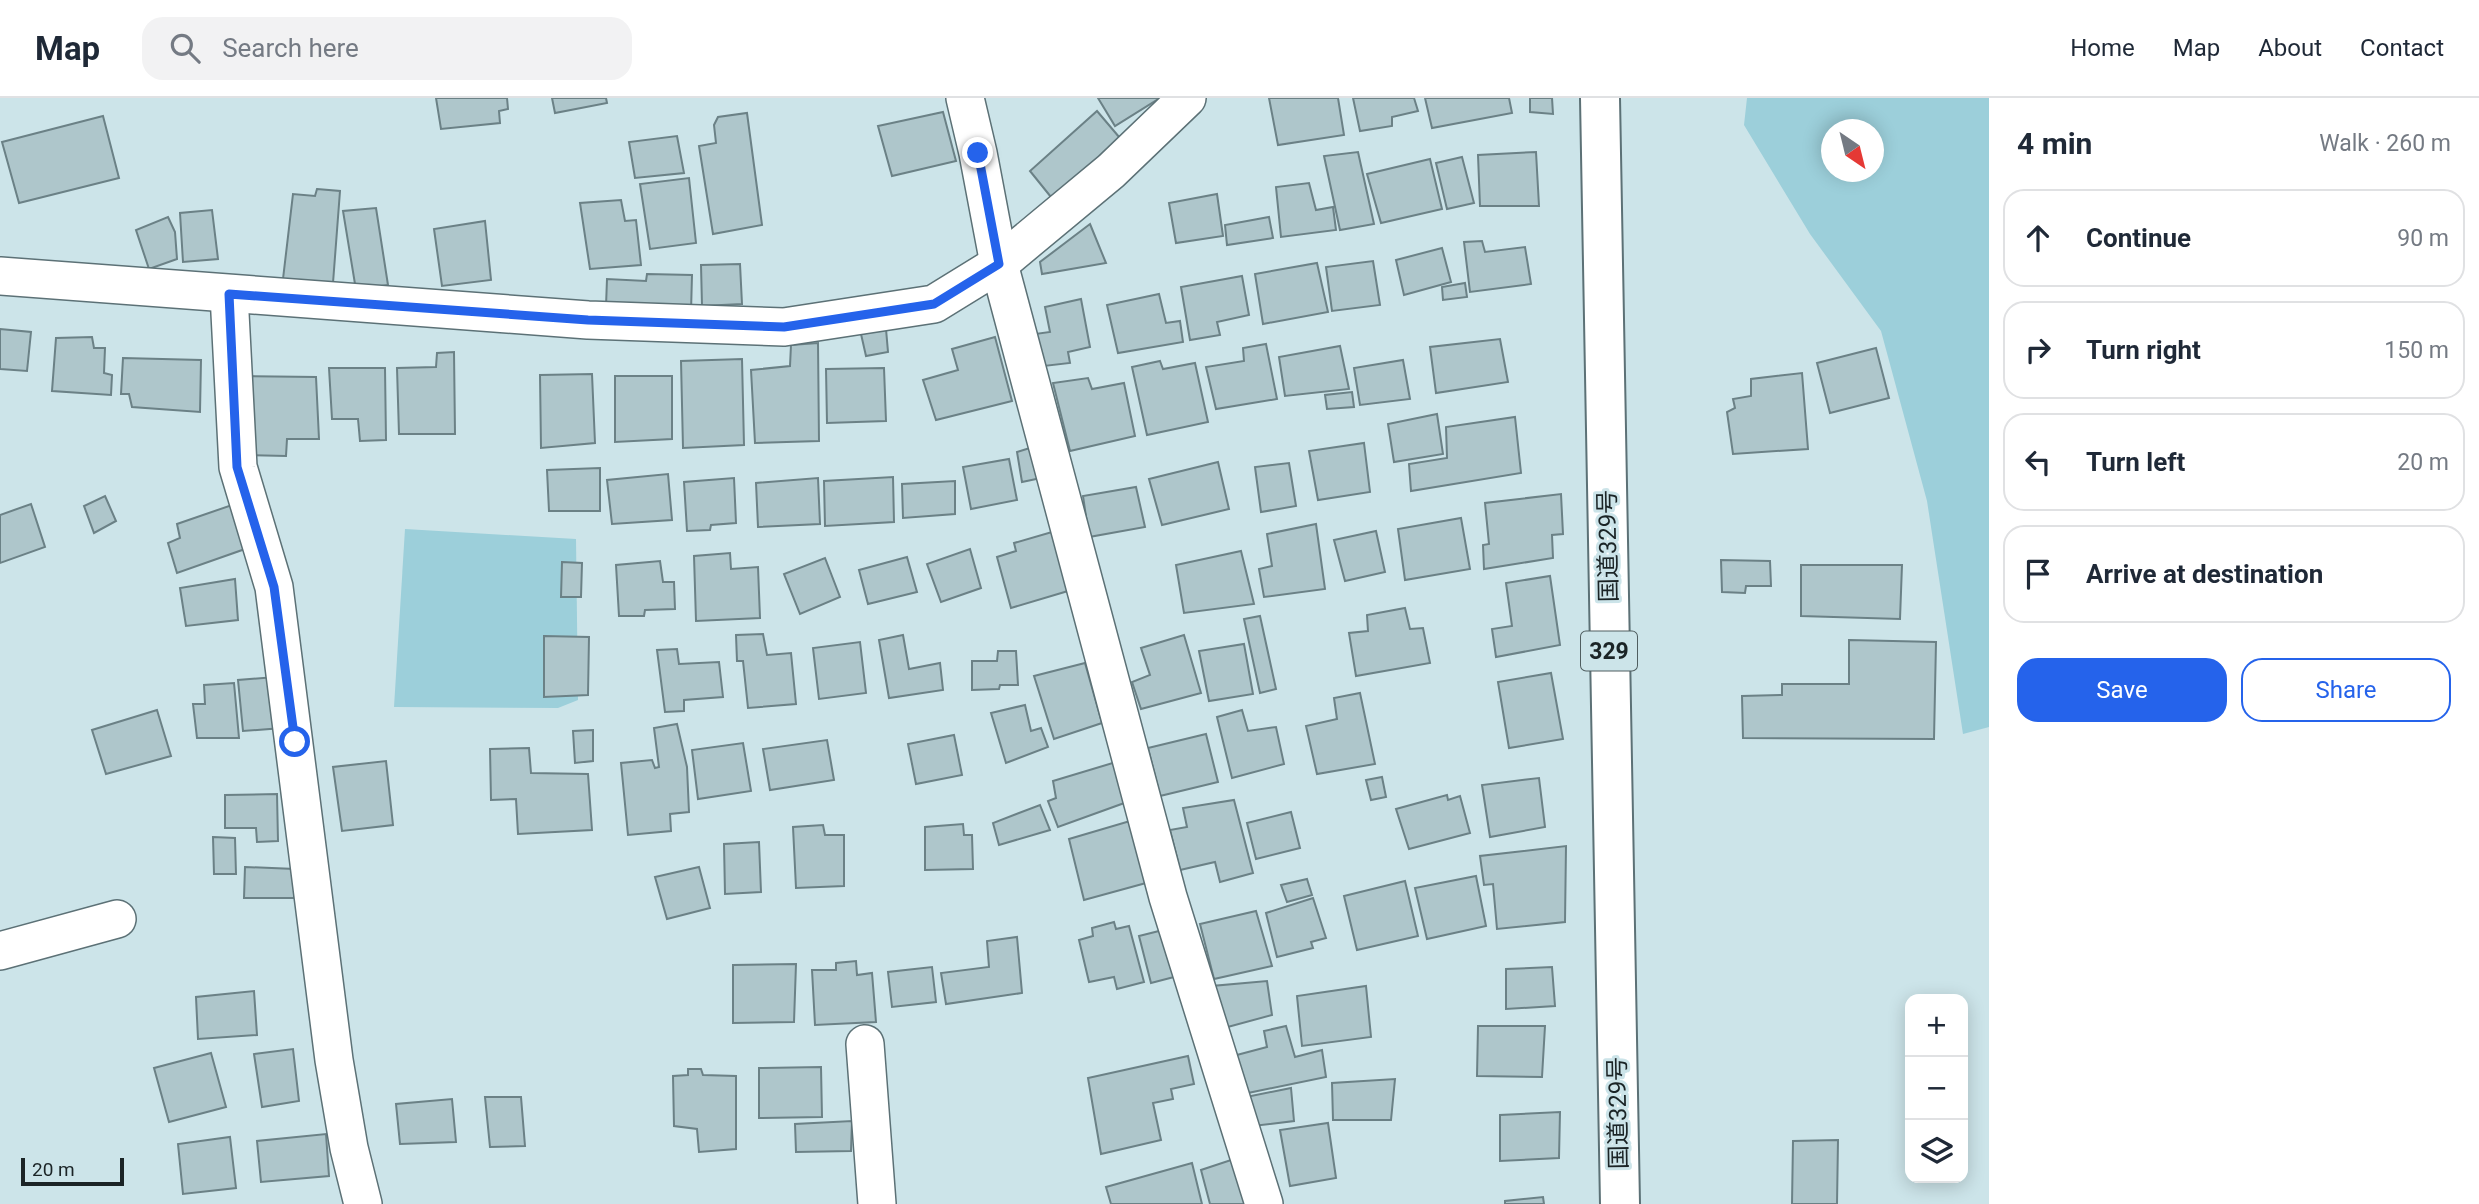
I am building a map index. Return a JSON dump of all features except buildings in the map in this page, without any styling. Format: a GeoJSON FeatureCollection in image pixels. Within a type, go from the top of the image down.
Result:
{"type":"FeatureCollection","features":[{"type":"Feature","properties":{"kind":"highway","name":"国道329号"},"geometry":{"type":"LineString","coordinates":[[1600,98],[1620,1204]]}},
{"type":"Feature","properties":{"kind":"street"},"geometry":{"type":"LineString","coordinates":[[965,98],[999,264],[1168,897],[1264,1204]]}},
{"type":"Feature","properties":{"kind":"street"},"geometry":{"type":"LineString","coordinates":[[0,276],[588,320],[784,327],[934,304],[999,264],[1111,171],[1187,98]]}},
{"type":"Feature","properties":{"kind":"street"},"geometry":{"type":"LineString","coordinates":[[229,294],[237,467],[274,587],[327,1009],[349,1148],[363,1204]]}},
{"type":"Feature","properties":{"kind":"street"},"geometry":{"type":"LineString","coordinates":[[0,951],[117,919]]}},
{"type":"Feature","properties":{"kind":"street"},"geometry":{"type":"LineString","coordinates":[[865,1044],[877,1204]]}},
{"type":"Feature","properties":{"kind":"shaded area"},"geometry":{"type":"Polygon","coordinates":[[[1747,98],[1989,98],[1989,727],[1963,734],[1927,501],[1881,331],[1810,234],[1744,125],[1747,98]]]}},
{"type":"Feature","properties":{"kind":"shaded area"},"geometry":{"type":"Polygon","coordinates":[[[405,529],[576,539],[578,700],[558,708],[394,707],[405,529]]]}},
{"type":"Feature","properties":{"kind":"route"},"geometry":{"type":"LineString","coordinates":[[295,742],[274,587],[237,467],[229,294],[588,320],[784,327],[934,304],[999,264],[978,153]]}}]}
